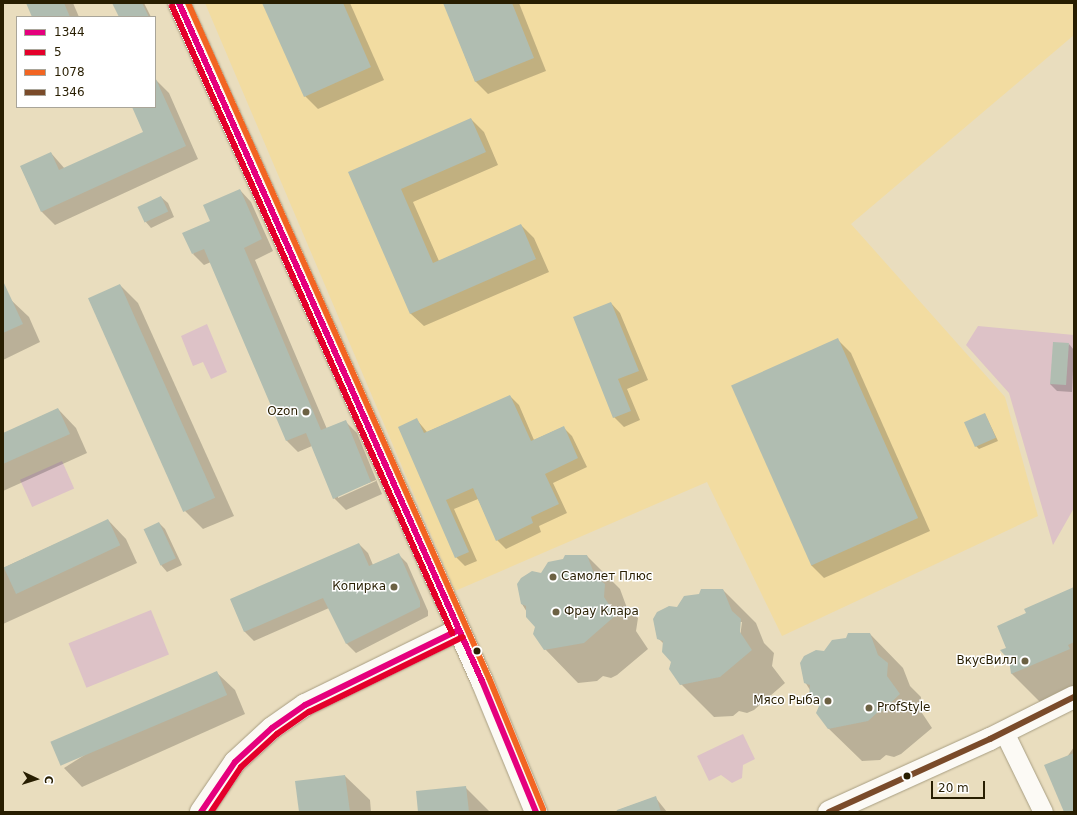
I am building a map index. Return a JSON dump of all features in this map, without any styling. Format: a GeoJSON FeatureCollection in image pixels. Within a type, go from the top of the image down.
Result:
{"type":"FeatureCollection","features":[{"type":"Feature","properties":{"kind":"street"},"geometry":{"type":"LineString","coordinates":[[179,3],[459,630],[536,812]]}},
{"type":"Feature","properties":{"kind":"street"},"geometry":{"type":"LineString","coordinates":[[201,812],[235,762],[272,728],[300,708],[459,630]]}},
{"type":"Feature","properties":{"kind":"street"},"geometry":{"type":"LineString","coordinates":[[829,812],[1004,732],[1074,697]]}},
{"type":"Feature","properties":{"kind":"street"},"geometry":{"type":"LineString","coordinates":[[1004,732],[1044,812]]}},
{"type":"Feature","properties":{"kind":"shaded area"},"geometry":{"type":"Polygon","coordinates":[[[205,3],[1074,3],[1074,35],[851,224],[1005,397],[1038,516],[782,636],[707,482],[455,591],[205,3]]]}},
{"type":"Feature","properties":{"kind":"shaded area"},"geometry":{"type":"Polygon","coordinates":[[[207,324],[227,372],[211,379],[203,362],[193,366],[181,336],[207,324]]]}},
{"type":"Feature","properties":{"kind":"shaded area"},"geometry":{"type":"Polygon","coordinates":[[[978,326],[1074,335],[1074,508],[1053,545],[1009,393],[966,345],[978,326]]]}},
{"type":"Feature","properties":{"kind":"shaded area"},"geometry":{"type":"Polygon","coordinates":[[[62,461],[74,488],[32,507],[20,480],[62,461]]]}},
{"type":"Feature","properties":{"kind":"shaded area"},"geometry":{"type":"Polygon","coordinates":[[[151,610],[169,655],[86,688],[68,643],[151,610]]]}},
{"type":"Feature","properties":{"kind":"shaded area"},"geometry":{"type":"Polygon","coordinates":[[[743,734],[755,759],[743,765],[742,778],[732,783],[721,775],[709,781],[697,756],[743,734]]]}},
{"type":"Feature","properties":{"kind":"building"},"geometry":{"type":"Polygon","coordinates":[[[26,3],[64,3],[70,16],[32,16],[26,3]]]}},
{"type":"Feature","properties":{"kind":"building"},"geometry":{"type":"Polygon","coordinates":[[[112,3],[142,3],[148,16],[118,16],[112,3]]]}},
{"type":"Feature","properties":{"kind":"building"},"geometry":{"type":"Polygon","coordinates":[[[262,3],[343,3],[371,67],[304,97],[262,3]]]}},
{"type":"Feature","properties":{"kind":"building"},"geometry":{"type":"Polygon","coordinates":[[[443,3],[512,3],[534,58],[475,82],[443,3]]]}},
{"type":"Feature","properties":{"kind":"building"},"geometry":{"type":"Polygon","coordinates":[[[156,79],[186,146],[41,212],[20,166],[51,152],[59,170],[143,132],[132,108],[156,108],[156,79]]]}},
{"type":"Feature","properties":{"kind":"building"},"geometry":{"type":"Polygon","coordinates":[[[471,118],[486,152],[401,189],[433,263],[521,224],[536,259],[410,314],[348,172],[471,118]]]}},
{"type":"Feature","properties":{"kind":"building"},"geometry":{"type":"Polygon","coordinates":[[[240,189],[262,239],[244,248],[321,430],[346,420],[371,482],[333,499],[306,433],[286,441],[204,249],[192,254],[182,233],[210,221],[203,205],[240,189]]]}},
{"type":"Feature","properties":{"kind":"building"},"geometry":{"type":"Polygon","coordinates":[[[161,196],[168,211],[145,222],[137,207],[161,196]]]}},
{"type":"Feature","properties":{"kind":"building"},"geometry":{"type":"Polygon","coordinates":[[[3,281],[23,324],[3,333],[3,281]]]}},
{"type":"Feature","properties":{"kind":"building"},"geometry":{"type":"Polygon","coordinates":[[[120,284],[215,498],[183,512],[88,298],[120,284]]]}},
{"type":"Feature","properties":{"kind":"building"},"geometry":{"type":"Polygon","coordinates":[[[611,302],[639,371],[618,379],[631,411],[613,418],[573,317],[611,302]]]}},
{"type":"Feature","properties":{"kind":"building"},"geometry":{"type":"Polygon","coordinates":[[[838,338],[918,518],[811,566],[731,386],[838,338]]]}},
{"type":"Feature","properties":{"kind":"building"},"geometry":{"type":"Polygon","coordinates":[[[1053,342],[1069,343],[1066,385],[1050,384],[1053,342]]]}},
{"type":"Feature","properties":{"kind":"building"},"geometry":{"type":"Polygon","coordinates":[[[510,395],[531,441],[564,426],[578,458],[545,474],[559,504],[531,517],[533,523],[496,541],[473,488],[446,500],[469,552],[455,558],[398,427],[417,418],[424,433],[510,395]]]}},
{"type":"Feature","properties":{"kind":"building"},"geometry":{"type":"Polygon","coordinates":[[[58,408],[70,434],[3,464],[3,433],[58,408]]]}},
{"type":"Feature","properties":{"kind":"building"},"geometry":{"type":"Polygon","coordinates":[[[985,413],[996,438],[975,447],[964,422],[985,413]]]}},
{"type":"Feature","properties":{"kind":"building"},"geometry":{"type":"Polygon","coordinates":[[[108,519],[120,545],[16,594],[4,568],[108,519]]]}},
{"type":"Feature","properties":{"kind":"building"},"geometry":{"type":"Polygon","coordinates":[[[159,522],[176,558],[160,565],[144,529],[159,522]]]}},
{"type":"Feature","properties":{"kind":"building"},"geometry":{"type":"Polygon","coordinates":[[[359,543],[369,566],[399,553],[420,601],[420,607],[346,644],[323,598],[244,632],[230,599],[359,543]]]}},
{"type":"Feature","properties":{"kind":"building"},"geometry":{"type":"Polygon","coordinates":[[[565,555],[587,555],[595,576],[605,584],[604,597],[616,615],[584,643],[544,650],[533,634],[535,627],[526,617],[526,606],[521,604],[517,584],[521,578],[532,571],[541,573],[548,562],[563,559],[565,555]]]}},
{"type":"Feature","properties":{"kind":"building"},"geometry":{"type":"Polygon","coordinates":[[[1074,587],[1074,642],[1068,645],[1070,649],[1011,674],[1009,660],[1000,650],[1006,648],[997,626],[1026,613],[1024,609],[1074,587]]]}},
{"type":"Feature","properties":{"kind":"building"},"geometry":{"type":"Polygon","coordinates":[[[701,589],[723,589],[732,611],[741,619],[740,632],[752,650],[720,677],[680,685],[669,669],[671,662],[662,652],[663,641],[657,639],[653,619],[657,612],[669,606],[677,607],[684,596],[699,594],[701,589]]]}},
{"type":"Feature","properties":{"kind":"building"},"geometry":{"type":"Polygon","coordinates":[[[848,633],[870,633],[878,655],[888,663],[887,676],[900,694],[881,712],[878,712],[868,721],[828,729],[816,713],[819,706],[809,696],[810,685],[804,683],[800,663],[804,656],[816,650],[824,651],[832,640],[846,638],[848,633]]]}},
{"type":"Feature","properties":{"kind":"building"},"geometry":{"type":"Polygon","coordinates":[[[217,671],[227,695],[61,766],[50,742],[217,671]]]}},
{"type":"Feature","properties":{"kind":"building"},"geometry":{"type":"Polygon","coordinates":[[[1074,753],[1074,812],[1064,812],[1044,765],[1074,753]]]}},
{"type":"Feature","properties":{"kind":"building"},"geometry":{"type":"Polygon","coordinates":[[[345,775],[350,812],[299,812],[295,781],[345,775]]]}},
{"type":"Feature","properties":{"kind":"building"},"geometry":{"type":"Polygon","coordinates":[[[466,786],[469,812],[418,812],[416,791],[466,786]]]}},
{"type":"Feature","properties":{"kind":"building"},"geometry":{"type":"Polygon","coordinates":[[[656,796],[661,812],[617,812],[617,810],[656,796]]]}},
{"type":"Feature","properties":{"kind":"transit line","name":"1344"},"geometry":{"type":"LineString","coordinates":[[179,3],[482,681],[536,812]]}},
{"type":"Feature","properties":{"kind":"transit line","name":"1078"},"geometry":{"type":"LineString","coordinates":[[188,3],[489,678],[543,809]]}},
{"type":"Feature","properties":{"kind":"transit line","name":"5"},"geometry":{"type":"LineString","coordinates":[[172,6],[452,633]]}},
{"type":"Feature","properties":{"kind":"transit line","name":"1344"},"geometry":{"type":"LineString","coordinates":[[201,812],[235,762],[272,728],[305,705],[459,630]]}},
{"type":"Feature","properties":{"kind":"transit line","name":"5"},"geometry":{"type":"LineString","coordinates":[[211,812],[241,767],[277,734],[309,712],[463,637]]}},
{"type":"Feature","properties":{"kind":"transit line","name":"1346"},"geometry":{"type":"LineString","coordinates":[[829,812],[990,739],[1074,697]]}},
{"type":"Feature","properties":{"kind":"place","name":"Ozon"},"geometry":{"type":"Point","coordinates":[306,412]}},
{"type":"Feature","properties":{"kind":"place","name":"Самолет Плюс"},"geometry":{"type":"Point","coordinates":[553,577]}},
{"type":"Feature","properties":{"kind":"place","name":"Копирка"},"geometry":{"type":"Point","coordinates":[394,587]}},
{"type":"Feature","properties":{"kind":"place","name":"Фрау Клара"},"geometry":{"type":"Point","coordinates":[556,612]}},
{"type":"Feature","properties":{"kind":"place","name":"ВкусВилл"},"geometry":{"type":"Point","coordinates":[1025,661]}},
{"type":"Feature","properties":{"kind":"place","name":"Мясо Рыба"},"geometry":{"type":"Point","coordinates":[828,701]}},
{"type":"Feature","properties":{"kind":"place","name":"ProfStyle"},"geometry":{"type":"Point","coordinates":[869,708]}}]}
